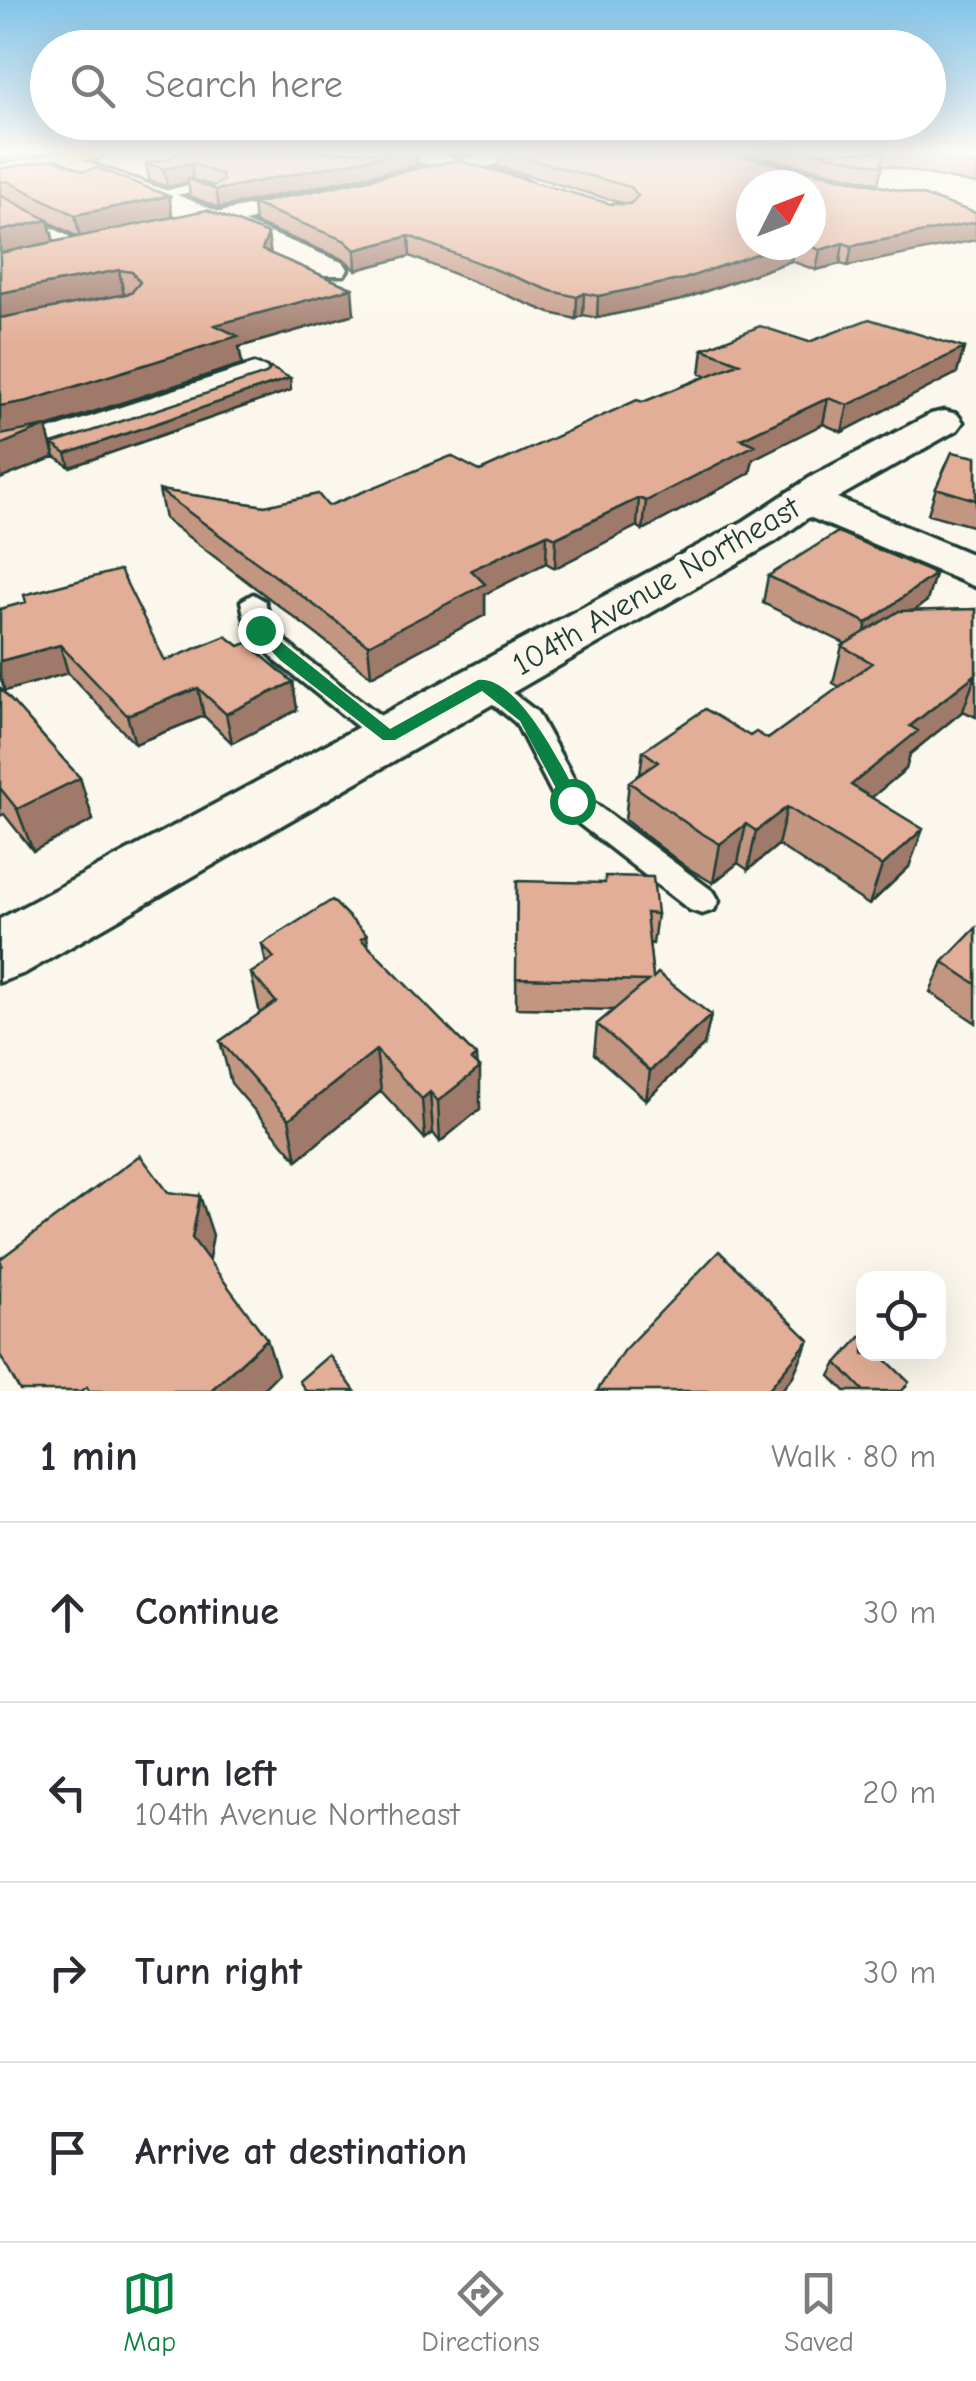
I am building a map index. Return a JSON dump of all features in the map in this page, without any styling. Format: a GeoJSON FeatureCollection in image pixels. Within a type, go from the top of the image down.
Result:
{"type":"FeatureCollection","features":[{"type":"Feature","properties":{"kind":"street"},"geometry":{"type":"LineString","coordinates":[[50,257],[103,245],[189,217]]}},
{"type":"Feature","properties":{"kind":"street"},"geometry":{"type":"LineString","coordinates":[[233,217],[334,269]]}},
{"type":"Feature","properties":{"kind":"street"},"geometry":{"type":"LineString","coordinates":[[0,454],[45,444],[254,375]]}},
{"type":"Feature","properties":{"kind":"street","name":"104th Avenue Northeast"},"geometry":{"type":"LineString","coordinates":[[0,953],[944,422]]}},
{"type":"Feature","properties":{"kind":"street"},"geometry":{"type":"LineString","coordinates":[[808,501],[976,572]]}},
{"type":"Feature","properties":{"kind":"lane"},"geometry":{"type":"LineString","coordinates":[[26,217],[103,245]]}},
{"type":"Feature","properties":{"kind":"lane"},"geometry":{"type":"LineString","coordinates":[[253,601],[260,630],[286,656],[389,736]]}},
{"type":"Feature","properties":{"kind":"lane"},"geometry":{"type":"LineString","coordinates":[[484,684],[526,718],[572,801],[599,826],[702,901]]}},
{"type":"Feature","properties":{"kind":"building"},"geometry":{"type":"Polygon","coordinates":[[[0,217],[48,220],[0,231],[0,217]]]}},
{"type":"Feature","properties":{"kind":"building"},"geometry":{"type":"Polygon","coordinates":[[[174,217],[225,217],[268,234],[262,250],[352,288],[215,325],[238,336],[28,401],[0,406],[0,318],[131,293],[140,282],[132,272],[119,270],[0,293],[0,253],[174,217]]]}},
{"type":"Feature","properties":{"kind":"building"},"geometry":{"type":"Polygon","coordinates":[[[286,217],[736,217],[739,260],[684,279],[577,297],[551,291],[409,236],[355,250],[344,240],[286,217]]]}},
{"type":"Feature","properties":{"kind":"building"},"geometry":{"type":"Polygon","coordinates":[[[826,217],[976,217],[976,222],[852,246],[843,243],[826,248],[826,217]]]}},
{"type":"Feature","properties":{"kind":"building"},"geometry":{"type":"Polygon","coordinates":[[[869,319],[964,348],[848,405],[828,398],[741,439],[755,445],[646,501],[639,498],[556,538],[547,534],[471,570],[485,584],[368,645],[159,490],[265,506],[318,494],[328,506],[451,456],[480,471],[637,400],[643,402],[740,363],[703,349],[760,326],[809,342],[869,319]]]}},
{"type":"Feature","properties":{"kind":"building"},"geometry":{"type":"Polygon","coordinates":[[[271,368],[290,378],[66,454],[52,444],[266,374],[271,368]]]}},
{"type":"Feature","properties":{"kind":"building"},"geometry":{"type":"Polygon","coordinates":[[[46,426],[0,445],[0,435],[46,426]]]}},
{"type":"Feature","properties":{"kind":"building"},"geometry":{"type":"Polygon","coordinates":[[[952,452],[976,457],[976,500],[936,488],[952,452]]]}},
{"type":"Feature","properties":{"kind":"building"},"geometry":{"type":"Polygon","coordinates":[[[838,532],[935,574],[867,623],[768,576],[838,532]]]}},
{"type":"Feature","properties":{"kind":"building"},"geometry":{"type":"Polygon","coordinates":[[[120,570],[165,661],[226,636],[239,646],[247,643],[293,682],[226,714],[198,688],[127,715],[60,645],[0,661],[0,609],[26,602],[24,595],[120,570]]]}},
{"type":"Feature","properties":{"kind":"building"},"geometry":{"type":"Polygon","coordinates":[[[976,609],[976,674],[910,726],[918,731],[851,785],[923,829],[882,866],[787,807],[756,831],[746,824],[720,844],[629,782],[658,762],[643,751],[705,709],[750,736],[756,732],[768,739],[872,663],[842,646],[899,611],[976,609]]]}},
{"type":"Feature","properties":{"kind":"building"},"geometry":{"type":"Polygon","coordinates":[[[0,688],[80,778],[17,809],[0,788],[0,688]]]}},
{"type":"Feature","properties":{"kind":"building"},"geometry":{"type":"Polygon","coordinates":[[[605,876],[653,877],[657,914],[646,913],[653,978],[658,973],[711,1015],[650,1071],[597,1024],[648,981],[516,978],[517,881],[605,883],[605,876]]]}},
{"type":"Feature","properties":{"kind":"building"},"geometry":{"type":"Polygon","coordinates":[[[332,900],[367,935],[361,939],[476,1056],[471,1060],[480,1068],[438,1101],[430,1092],[422,1099],[376,1050],[289,1119],[220,1041],[276,1002],[251,973],[274,958],[262,944],[332,900]]]}},
{"type":"Feature","properties":{"kind":"building"},"geometry":{"type":"Polygon","coordinates":[[[976,928],[976,984],[943,962],[976,928]]]}},
{"type":"Feature","properties":{"kind":"building"},"geometry":{"type":"Polygon","coordinates":[[[140,1155],[168,1192],[200,1196],[192,1238],[267,1339],[210,1391],[89,1391],[87,1387],[82,1391],[20,1391],[0,1355],[0,1259],[140,1155]]]}},
{"type":"Feature","properties":{"kind":"building"},"geometry":{"type":"Polygon","coordinates":[[[719,1251],[809,1340],[767,1391],[597,1391],[623,1351],[719,1251]]]}},
{"type":"Feature","properties":{"kind":"building"},"geometry":{"type":"Polygon","coordinates":[[[856,1342],[856,1361],[887,1361],[909,1382],[902,1391],[864,1391],[837,1363],[856,1342]]]}},
{"type":"Feature","properties":{"kind":"building"},"geometry":{"type":"Polygon","coordinates":[[[329,1355],[355,1391],[306,1391],[299,1381],[329,1355]]]}},
{"type":"Feature","properties":{"kind":"route"},"geometry":{"type":"LineString","coordinates":[[260,630],[286,656],[389,736],[484,684],[526,718],[572,801]]}}]}
